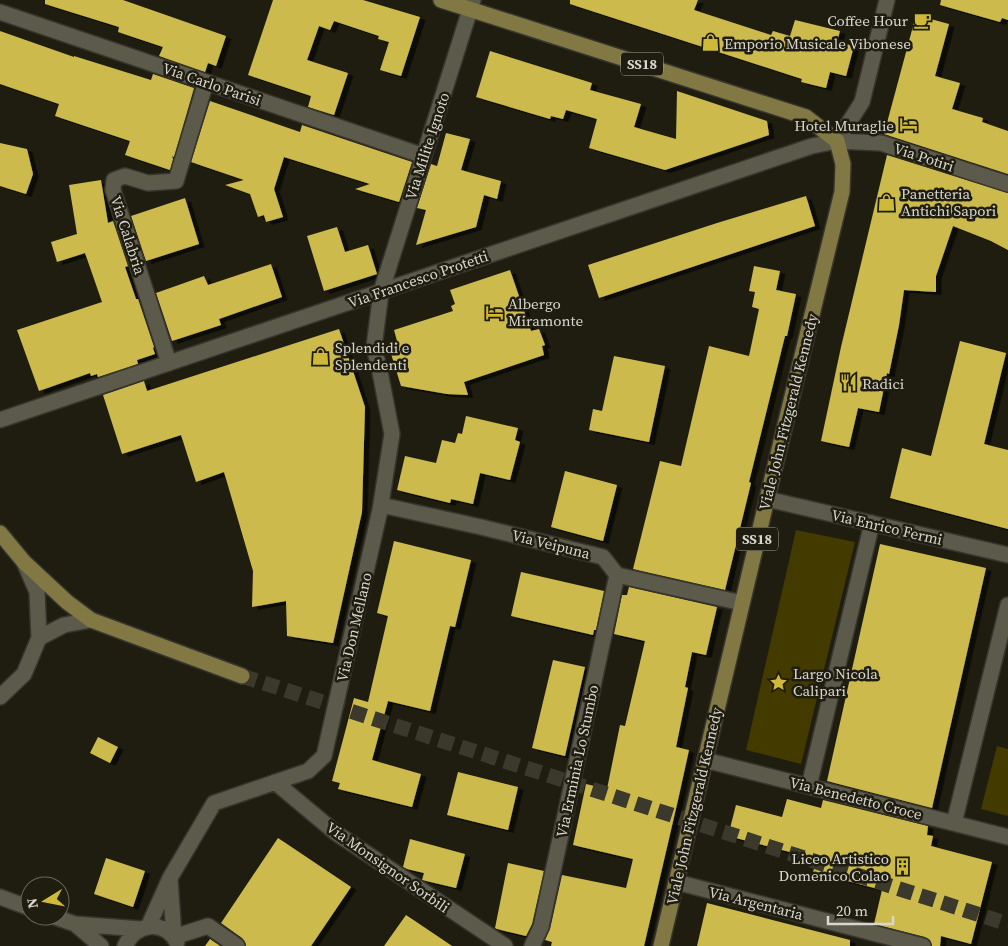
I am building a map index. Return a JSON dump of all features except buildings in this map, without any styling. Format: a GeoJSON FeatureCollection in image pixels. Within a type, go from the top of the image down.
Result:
{"type":"FeatureCollection","features":[{"type":"Feature","properties":{"kind":"main road","name":"SS18"},"geometry":{"type":"LineString","coordinates":[[441,0],[472,5],[806,117],[837,141]]}},
{"type":"Feature","properties":{"kind":"main road","name":"Viale John Fitzgerald Kennedy"},"geometry":{"type":"LineString","coordinates":[[662,943],[842,192],[843,164],[837,141]]}},
{"type":"Feature","properties":{"kind":"main road"},"geometry":{"type":"LineString","coordinates":[[0,533],[24,562],[67,602],[91,620],[242,676]]}},
{"type":"Feature","properties":{"kind":"street"},"geometry":{"type":"LineString","coordinates":[[837,141],[862,102],[887,0]]}},
{"type":"Feature","properties":{"kind":"street","name":"Via Milite Ignoto"},"geometry":{"type":"LineString","coordinates":[[381,292],[472,5]]}},
{"type":"Feature","properties":{"kind":"street","name":"Via Carlo Parisi"},"geometry":{"type":"LineString","coordinates":[[0,12],[424,156]]}},
{"type":"Feature","properties":{"kind":"street","name":"Via Calabria"},"geometry":{"type":"LineString","coordinates":[[169,363],[113,190],[114,180],[125,176],[148,183],[176,181],[206,82]]}},
{"type":"Feature","properties":{"kind":"street","name":"Via Potiri"},"geometry":{"type":"LineString","coordinates":[[837,141],[881,143],[1008,184]]}},
{"type":"Feature","properties":{"kind":"street","name":"Via Francesco Protetti"},"geometry":{"type":"LineString","coordinates":[[0,420],[804,149],[837,141]]}},
{"type":"Feature","properties":{"kind":"street","name":"Via Don Mellano"},"geometry":{"type":"LineString","coordinates":[[125,946],[134,933],[145,928],[170,878],[214,803],[308,772],[324,756],[381,505],[392,434],[374,347],[381,292]]}},
{"type":"Feature","properties":{"kind":"street","name":"Via Enrico Fermi"},"geometry":{"type":"LineString","coordinates":[[767,499],[1008,555]]}},
{"type":"Feature","properties":{"kind":"street","name":"Via Veipuna"},"geometry":{"type":"LineString","coordinates":[[381,505],[602,557],[617,574]]}},
{"type":"Feature","properties":{"kind":"street"},"geometry":{"type":"LineString","coordinates":[[809,786],[872,523]]}},
{"type":"Feature","properties":{"kind":"street"},"geometry":{"type":"LineString","coordinates":[[0,697],[24,674],[39,638],[37,592],[24,562]]}},
{"type":"Feature","properties":{"kind":"street"},"geometry":{"type":"LineString","coordinates":[[617,574],[742,604]]}},
{"type":"Feature","properties":{"kind":"street","name":"Via Erminia Lo Stumbo"},"geometry":{"type":"LineString","coordinates":[[532,946],[541,926],[617,574]]}},
{"type":"Feature","properties":{"kind":"street"},"geometry":{"type":"LineString","coordinates":[[954,823],[1008,605]]}},
{"type":"Feature","properties":{"kind":"street"},"geometry":{"type":"LineString","coordinates":[[39,638],[64,625],[91,620]]}},
{"type":"Feature","properties":{"kind":"street","name":"Via Benedetto Croce"},"geometry":{"type":"LineString","coordinates":[[705,760],[1008,837]]}},
{"type":"Feature","properties":{"kind":"street","name":"Via Monsignor Sorbili"},"geometry":{"type":"LineString","coordinates":[[275,782],[336,833],[505,946]]}},
{"type":"Feature","properties":{"kind":"street"},"geometry":{"type":"LineString","coordinates":[[170,878],[177,942]]}},
{"type":"Feature","properties":{"kind":"street","name":"Via Argentaria"},"geometry":{"type":"LineString","coordinates":[[676,882],[923,946]]}},
{"type":"Feature","properties":{"kind":"street"},"geometry":{"type":"LineString","coordinates":[[0,898],[20,905]]}},
{"type":"Feature","properties":{"kind":"street"},"geometry":{"type":"LineString","coordinates":[[70,922],[145,928],[156,926],[169,932],[177,942]]}},
{"type":"Feature","properties":{"kind":"street"},"geometry":{"type":"LineString","coordinates":[[75,924],[101,946]]}},
{"type":"Feature","properties":{"kind":"street"},"geometry":{"type":"LineString","coordinates":[[177,942],[208,926],[237,946]]}},
{"type":"Feature","properties":{"kind":"shaded area"},"geometry":{"type":"Polygon","coordinates":[[[796,530],[855,542],[801,764],[746,750],[796,530]]]}},
{"type":"Feature","properties":{"kind":"shaded area"},"geometry":{"type":"Polygon","coordinates":[[[997,746],[1008,749],[1008,816],[981,809],[997,746]]]}},
{"type":"Feature","properties":{"kind":"tunnel"},"geometry":{"type":"LineString","coordinates":[[242,676],[1008,924]]}},
{"type":"Feature","properties":{"kind":"place","name":"Coffee Hour"},"geometry":{"type":"Point","coordinates":[922,20]}},
{"type":"Feature","properties":{"kind":"place","name":"Emporio Musicale Vibonese"},"geometry":{"type":"Point","coordinates":[710,43]}},
{"type":"Feature","properties":{"kind":"place","name":"Hotel Muraglie"},"geometry":{"type":"Point","coordinates":[908,125]}},
{"type":"Feature","properties":{"kind":"place","name":"Panetteria Antichi Sapori"},"geometry":{"type":"Point","coordinates":[887,202]}},
{"type":"Feature","properties":{"kind":"place","name":"Albergo Miramonte"},"geometry":{"type":"Point","coordinates":[494,312]}},
{"type":"Feature","properties":{"kind":"place","name":"Splendidi e Splendenti"},"geometry":{"type":"Point","coordinates":[321,356]}},
{"type":"Feature","properties":{"kind":"place","name":"Radici"},"geometry":{"type":"Point","coordinates":[848,383]}},
{"type":"Feature","properties":{"kind":"place","name":"Largo Nicola Calipari"},"geometry":{"type":"Point","coordinates":[779,682]}},
{"type":"Feature","properties":{"kind":"place","name":"Liceo Artistico Domenico Colao"},"geometry":{"type":"Point","coordinates":[903,867]}}]}
